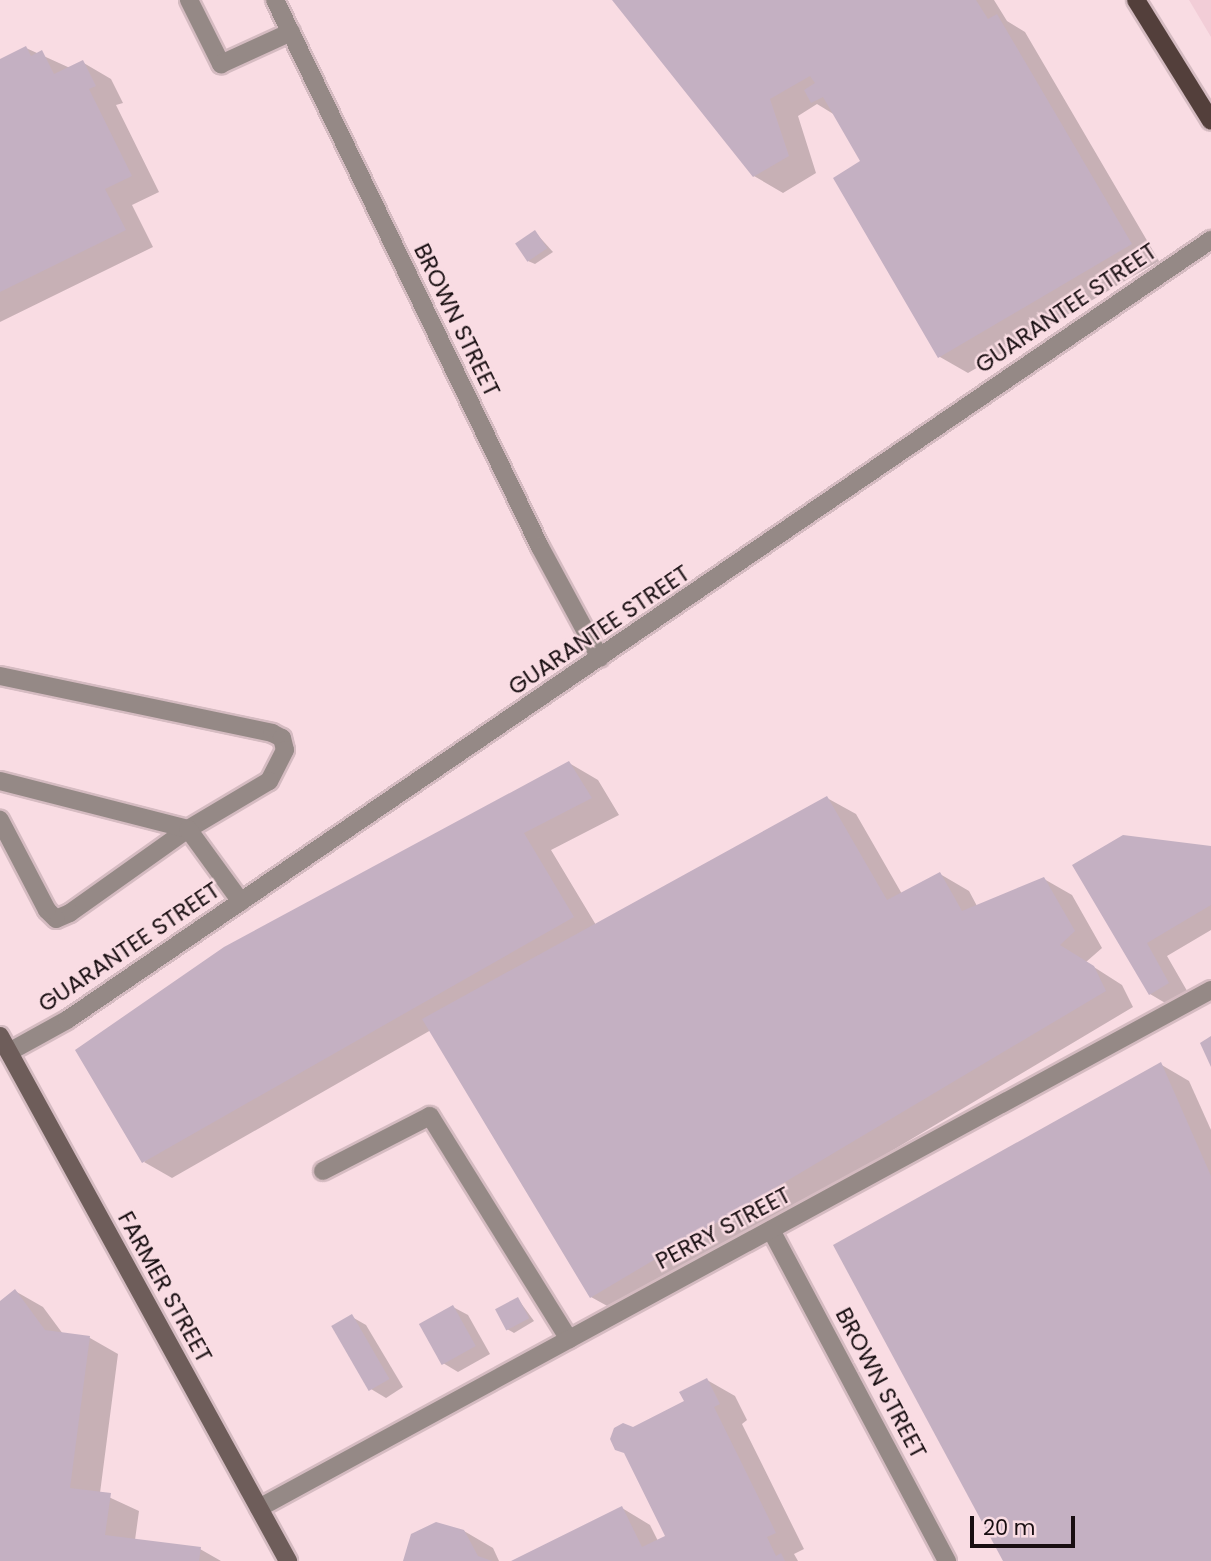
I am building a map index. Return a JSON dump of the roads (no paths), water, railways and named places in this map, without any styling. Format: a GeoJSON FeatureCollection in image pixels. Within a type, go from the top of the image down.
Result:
{"type":"FeatureCollection","features":[{"type":"Feature","properties":{"kind":"main road"},"geometry":{"type":"LineString","coordinates":[[1136,0],[1211,121]]}},
{"type":"Feature","properties":{"kind":"street"},"geometry":{"type":"LineString","coordinates":[[189,0],[221,64],[291,32]]}},
{"type":"Feature","properties":{"kind":"street","name":"BROWN STREET"},"geometry":{"type":"LineString","coordinates":[[275,0],[540,547],[600,658]]}},
{"type":"Feature","properties":{"kind":"street","name":"GUARANTEE STREET"},"geometry":{"type":"LineString","coordinates":[[3,1048],[67,1020],[1211,240]]}},
{"type":"Feature","properties":{"kind":"street"},"geometry":{"type":"LineString","coordinates":[[0,676],[282,738],[285,750],[269,781],[188,829],[70,914],[56,919],[47,910],[0,820]]}},
{"type":"Feature","properties":{"kind":"street"},"geometry":{"type":"LineString","coordinates":[[0,781],[188,829],[241,902]]}},
{"type":"Feature","properties":{"kind":"street","name":"PERRY STREET"},"geometry":{"type":"LineString","coordinates":[[259,1508],[1211,990]]}},
{"type":"Feature","properties":{"kind":"street","name":"FARMER STREET"},"geometry":{"type":"LineString","coordinates":[[3,1048],[288,1561]]}},
{"type":"Feature","properties":{"kind":"street"},"geometry":{"type":"LineString","coordinates":[[323,1171],[430,1116],[569,1339]]}},
{"type":"Feature","properties":{"kind":"street","name":"BROWN STREET"},"geometry":{"type":"LineString","coordinates":[[771,1230],[947,1561]]}}]}
